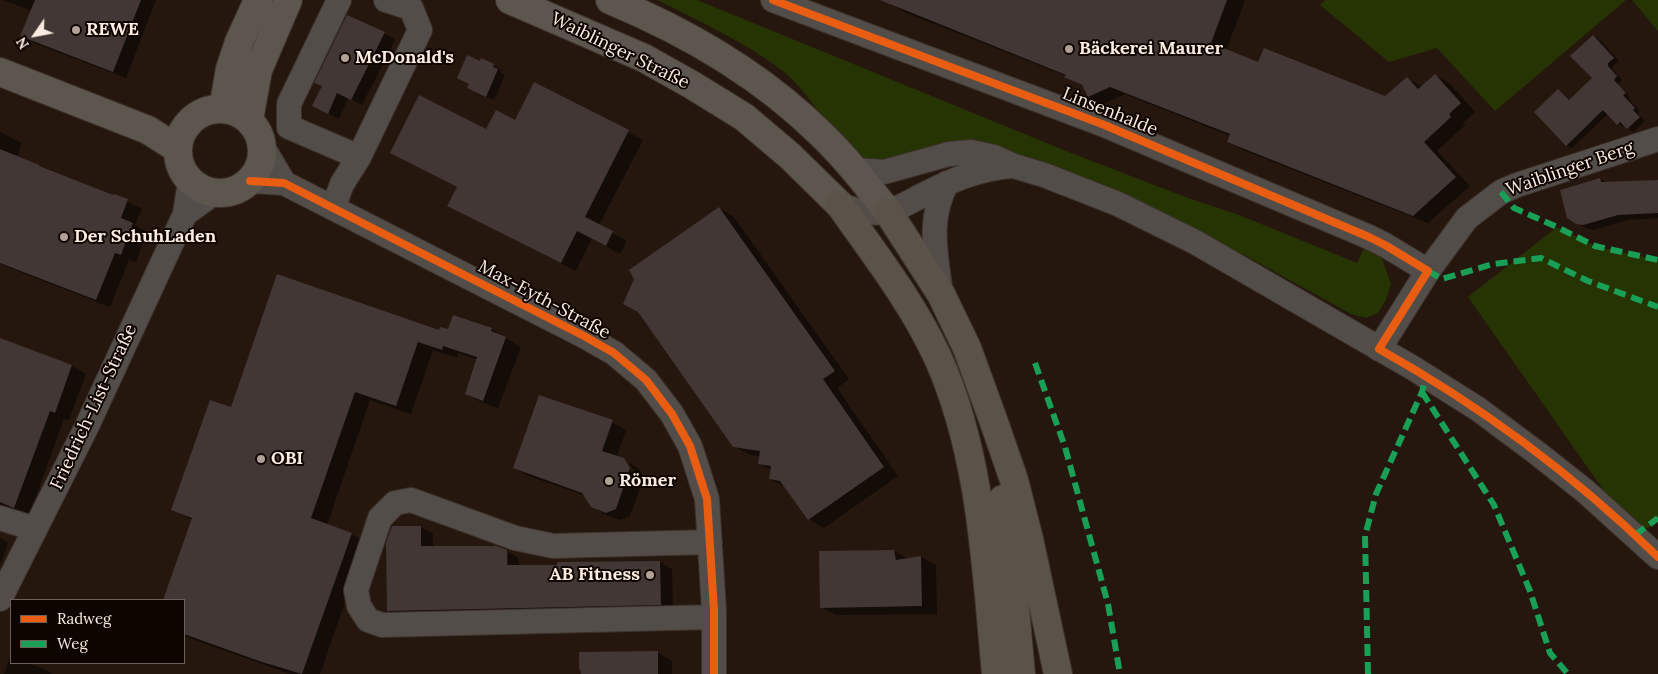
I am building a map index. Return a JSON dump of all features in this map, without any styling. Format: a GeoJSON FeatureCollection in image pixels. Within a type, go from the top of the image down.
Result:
{"type":"FeatureCollection","features":[{"type":"Feature","properties":{"kind":"highway"},"geometry":{"type":"LineString","coordinates":[[840,205],[893,279],[918,319],[938,358],[954,399],[967,447],[976,493],[996,674]]}},
{"type":"Feature","properties":{"kind":"highway"},"geometry":{"type":"LineString","coordinates":[[888,212],[941,294],[967,348],[996,425],[1014,480],[1029,539],[1058,674]]}},
{"type":"Feature","properties":{"kind":"highway"},"geometry":{"type":"LineString","coordinates":[[996,425],[1021,674]]}},
{"type":"Feature","properties":{"kind":"main road"},"geometry":{"type":"LineString","coordinates":[[223,109],[233,60],[258,0]]}},
{"type":"Feature","properties":{"kind":"main road"},"geometry":{"type":"LineString","coordinates":[[249,120],[258,70],[288,0]]}},
{"type":"Feature","properties":{"kind":"main road","name":"Waiblinger Straße"},"geometry":{"type":"LineString","coordinates":[[510,0],[644,58],[744,117],[790,156],[840,205]]}},
{"type":"Feature","properties":{"kind":"main road"},"geometry":{"type":"LineString","coordinates":[[610,0],[635,10],[698,43],[736,65],[780,96],[821,134],[855,170],[888,212]]}},
{"type":"Feature","properties":{"kind":"main road"},"geometry":{"type":"LineString","coordinates":[[0,72],[148,130],[178,150]]}},
{"type":"Feature","properties":{"kind":"main road"},"geometry":{"type":"LineString","coordinates":[[148,130],[195,117],[208,110],[223,109],[237,112],[249,120],[258,130],[262,146],[261,161],[257,172],[250,181]]}},
{"type":"Feature","properties":{"kind":"main road"},"geometry":{"type":"LineString","coordinates":[[195,117],[184,128],[180,137],[178,160],[190,181],[201,189],[214,193]]}},
{"type":"Feature","properties":{"kind":"main road","name":"Friedrich-List-Straße"},"geometry":{"type":"LineString","coordinates":[[214,193],[226,193],[238,189],[250,181]]}},
{"type":"Feature","properties":{"kind":"street"},"geometry":{"type":"LineString","coordinates":[[340,0],[289,104],[289,127],[359,157]]}},
{"type":"Feature","properties":{"kind":"street"},"geometry":{"type":"LineString","coordinates":[[333,208],[342,184],[359,157],[420,30],[411,8],[386,0]]}},
{"type":"Feature","properties":{"kind":"street","name":"Linsenhalde"},"geometry":{"type":"LineString","coordinates":[[773,0],[1102,124],[1369,237],[1428,271]]}},
{"type":"Feature","properties":{"kind":"street","name":"Waiblinger Berg"},"geometry":{"type":"LineString","coordinates":[[1379,349],[1428,271],[1467,218],[1502,192],[1517,185],[1658,139]]}},
{"type":"Feature","properties":{"kind":"street"},"geometry":{"type":"LineString","coordinates":[[262,146],[284,183]]}},
{"type":"Feature","properties":{"kind":"street"},"geometry":{"type":"LineString","coordinates":[[855,170],[884,172],[949,154],[971,152],[994,157],[1014,166],[1044,174],[1118,204],[1195,242],[1420,372],[1478,409],[1585,491],[1658,557]]}},
{"type":"Feature","properties":{"kind":"street"},"geometry":{"type":"LineString","coordinates":[[840,205],[864,213],[888,212],[971,173],[995,167],[1014,166]]}},
{"type":"Feature","properties":{"kind":"street","name":"Friedrich-List-Straße"},"geometry":{"type":"LineString","coordinates":[[0,599],[87,426],[185,214],[190,181]]}},
{"type":"Feature","properties":{"kind":"street","name":"Max-Eyth-Straße"},"geometry":{"type":"LineString","coordinates":[[250,181],[284,183],[584,336],[614,353],[646,380],[672,414],[690,446],[707,500],[714,617],[714,674]]}},
{"type":"Feature","properties":{"kind":"street"},"geometry":{"type":"LineString","coordinates":[[941,294],[934,235],[940,196],[947,183]]}},
{"type":"Feature","properties":{"kind":"street","name":"Friedrich-List-Straße"},"geometry":{"type":"LineString","coordinates":[[185,214],[214,193]]}},
{"type":"Feature","properties":{"kind":"street"},"geometry":{"type":"LineString","coordinates":[[710,542],[553,546],[514,538],[411,500],[395,503],[380,518],[356,590],[359,606],[368,620],[382,625],[714,617]]}},
{"type":"Feature","properties":{"kind":"street"},"geometry":{"type":"LineString","coordinates":[[0,518],[36,529]]}},
{"type":"Feature","properties":{"kind":"green space"},"geometry":{"type":"Polygon","coordinates":[[[657,0],[697,0],[1066,151],[1188,198],[1239,215],[1357,263],[1365,246],[1381,256],[1391,284],[1386,300],[1378,313],[1366,318],[1351,314],[1248,257],[1179,224],[1036,162],[893,164],[871,161],[857,154],[845,144],[803,91],[780,69],[736,40],[657,0]]]}},
{"type":"Feature","properties":{"kind":"green space"},"geometry":{"type":"Polygon","coordinates":[[[1325,0],[1626,0],[1495,111],[1437,48],[1389,62],[1320,5],[1325,0]]]}},
{"type":"Feature","properties":{"kind":"green space"},"geometry":{"type":"Polygon","coordinates":[[[1632,0],[1658,0],[1658,31],[1632,0]]]}},
{"type":"Feature","properties":{"kind":"green space"},"geometry":{"type":"Polygon","coordinates":[[[1557,227],[1595,246],[1658,260],[1658,522],[1635,535],[1468,297],[1557,227]]]}},
{"type":"Feature","properties":{"kind":"building","name":"REWE"},"geometry":{"type":"Polygon","coordinates":[[[35,0],[141,0],[113,72],[20,36],[35,0]]]}},
{"type":"Feature","properties":{"kind":"building"},"geometry":{"type":"Polygon","coordinates":[[[880,0],[1227,0],[1211,43],[1258,62],[1264,48],[1385,96],[1407,77],[1418,89],[1435,74],[1461,103],[1449,114],[1451,117],[1424,142],[1456,177],[1413,216],[1227,142],[1230,134],[1110,87],[1088,97],[1082,85],[1064,77],[1066,75],[880,0]]]}},
{"type":"Feature","properties":{"kind":"building","name":"McDonald's"},"geometry":{"type":"Polygon","coordinates":[[[347,15],[385,32],[351,100],[337,93],[328,114],[312,106],[322,86],[314,83],[347,15]]]}},
{"type":"Feature","properties":{"kind":"building"},"geometry":{"type":"Polygon","coordinates":[[[1593,35],[1614,58],[1608,63],[1608,66],[1617,76],[1614,80],[1626,93],[1623,95],[1635,108],[1633,110],[1640,117],[1627,129],[1620,122],[1617,125],[1603,110],[1566,146],[1534,112],[1558,89],[1569,100],[1592,78],[1570,56],[1593,35]]]}},
{"type":"Feature","properties":{"kind":"building"},"geometry":{"type":"Polygon","coordinates":[[[467,55],[480,61],[481,58],[494,64],[493,67],[498,69],[486,97],[467,88],[469,84],[457,78],[467,55]]]}},
{"type":"Feature","properties":{"kind":"building"},"geometry":{"type":"Polygon","coordinates":[[[534,82],[629,130],[585,217],[613,231],[606,246],[577,231],[561,263],[447,206],[457,187],[390,153],[419,95],[486,129],[496,110],[515,120],[534,82]]]}},
{"type":"Feature","properties":{"kind":"building","name":"Der SchuhLaden"},"geometry":{"type":"Polygon","coordinates":[[[0,149],[113,195],[128,199],[121,218],[133,223],[121,255],[115,253],[96,300],[0,263],[0,149]]]}},
{"type":"Feature","properties":{"kind":"building"},"geometry":{"type":"Polygon","coordinates":[[[1600,178],[1601,182],[1658,180],[1658,213],[1618,215],[1583,225],[1576,224],[1567,218],[1560,190],[1600,178]]]}},
{"type":"Feature","properties":{"kind":"building"},"geometry":{"type":"Polygon","coordinates":[[[719,207],[835,371],[823,379],[884,467],[808,520],[780,481],[769,479],[771,466],[758,464],[760,451],[733,447],[638,312],[623,304],[634,279],[629,270],[719,207]]]}},
{"type":"Feature","properties":{"kind":"building","name":"OBI"},"geometry":{"type":"Polygon","coordinates":[[[277,274],[439,330],[440,327],[448,329],[453,315],[492,328],[491,331],[506,337],[483,401],[465,394],[477,357],[443,346],[442,350],[418,342],[396,406],[355,392],[311,518],[352,533],[302,674],[185,634],[185,599],[163,599],[192,518],[171,510],[210,400],[231,407],[277,274]]]}},
{"type":"Feature","properties":{"kind":"building"},"geometry":{"type":"Polygon","coordinates":[[[0,338],[72,365],[55,413],[50,411],[14,508],[0,502],[0,338]]]}},
{"type":"Feature","properties":{"kind":"building"},"geometry":{"type":"Polygon","coordinates":[[[539,395],[613,420],[602,451],[624,458],[630,468],[616,509],[606,513],[591,507],[582,493],[513,468],[539,395]]]}},
{"type":"Feature","properties":{"kind":"building"},"geometry":{"type":"Polygon","coordinates":[[[392,526],[421,526],[421,546],[496,546],[507,550],[507,565],[557,565],[557,562],[660,561],[661,605],[387,611],[386,543],[392,526]]]}},
{"type":"Feature","properties":{"kind":"building"},"geometry":{"type":"Polygon","coordinates":[[[894,550],[896,560],[921,556],[922,606],[820,608],[819,551],[894,550]]]}},
{"type":"Feature","properties":{"kind":"building"},"geometry":{"type":"Polygon","coordinates":[[[658,651],[658,674],[581,674],[579,669],[579,652],[658,651]]]}},
{"type":"Feature","properties":{"kind":"marked path"},"geometry":{"type":"LineString","coordinates":[[1501,192],[1514,208],[1595,246],[1658,260]]}},
{"type":"Feature","properties":{"kind":"marked path"},"geometry":{"type":"LineString","coordinates":[[1428,271],[1442,279],[1493,264],[1541,258],[1588,281],[1658,307]]}},
{"type":"Feature","properties":{"kind":"marked path"},"geometry":{"type":"LineString","coordinates":[[1035,363],[1065,447],[1108,604],[1120,674]]}},
{"type":"Feature","properties":{"kind":"marked path"},"geometry":{"type":"LineString","coordinates":[[1368,674],[1365,536],[1376,494],[1422,392],[1426,376]]}},
{"type":"Feature","properties":{"kind":"marked path"},"geometry":{"type":"LineString","coordinates":[[1422,392],[1494,505],[1530,591],[1550,653],[1568,674]]}},
{"type":"Feature","properties":{"kind":"marked path"},"geometry":{"type":"LineString","coordinates":[[1635,535],[1658,518]]}},
{"type":"Feature","properties":{"kind":"cycle path"},"geometry":{"type":"LineString","coordinates":[[773,0],[1102,124],[1369,237],[1428,271],[1379,349],[1454,394],[1526,444],[1594,498],[1658,557]]}},
{"type":"Feature","properties":{"kind":"cycle path"},"geometry":{"type":"LineString","coordinates":[[250,181],[284,183],[584,336],[614,353],[646,380],[672,414],[690,446],[707,499],[714,610],[714,674]]}},
{"type":"Feature","properties":{"kind":"place","name":"REWE"},"geometry":{"type":"Point","coordinates":[76,30]}},
{"type":"Feature","properties":{"kind":"place","name":"Bäckerei Maurer"},"geometry":{"type":"Point","coordinates":[1069,49]}},
{"type":"Feature","properties":{"kind":"place","name":"McDonald's"},"geometry":{"type":"Point","coordinates":[345,58]}},
{"type":"Feature","properties":{"kind":"place","name":"Der SchuhLaden"},"geometry":{"type":"Point","coordinates":[64,237]}},
{"type":"Feature","properties":{"kind":"place","name":"OBI"},"geometry":{"type":"Point","coordinates":[261,459]}},
{"type":"Feature","properties":{"kind":"place","name":"Römer"},"geometry":{"type":"Point","coordinates":[609,481]}},
{"type":"Feature","properties":{"kind":"place","name":"AB Fitness"},"geometry":{"type":"Point","coordinates":[650,575]}}]}
